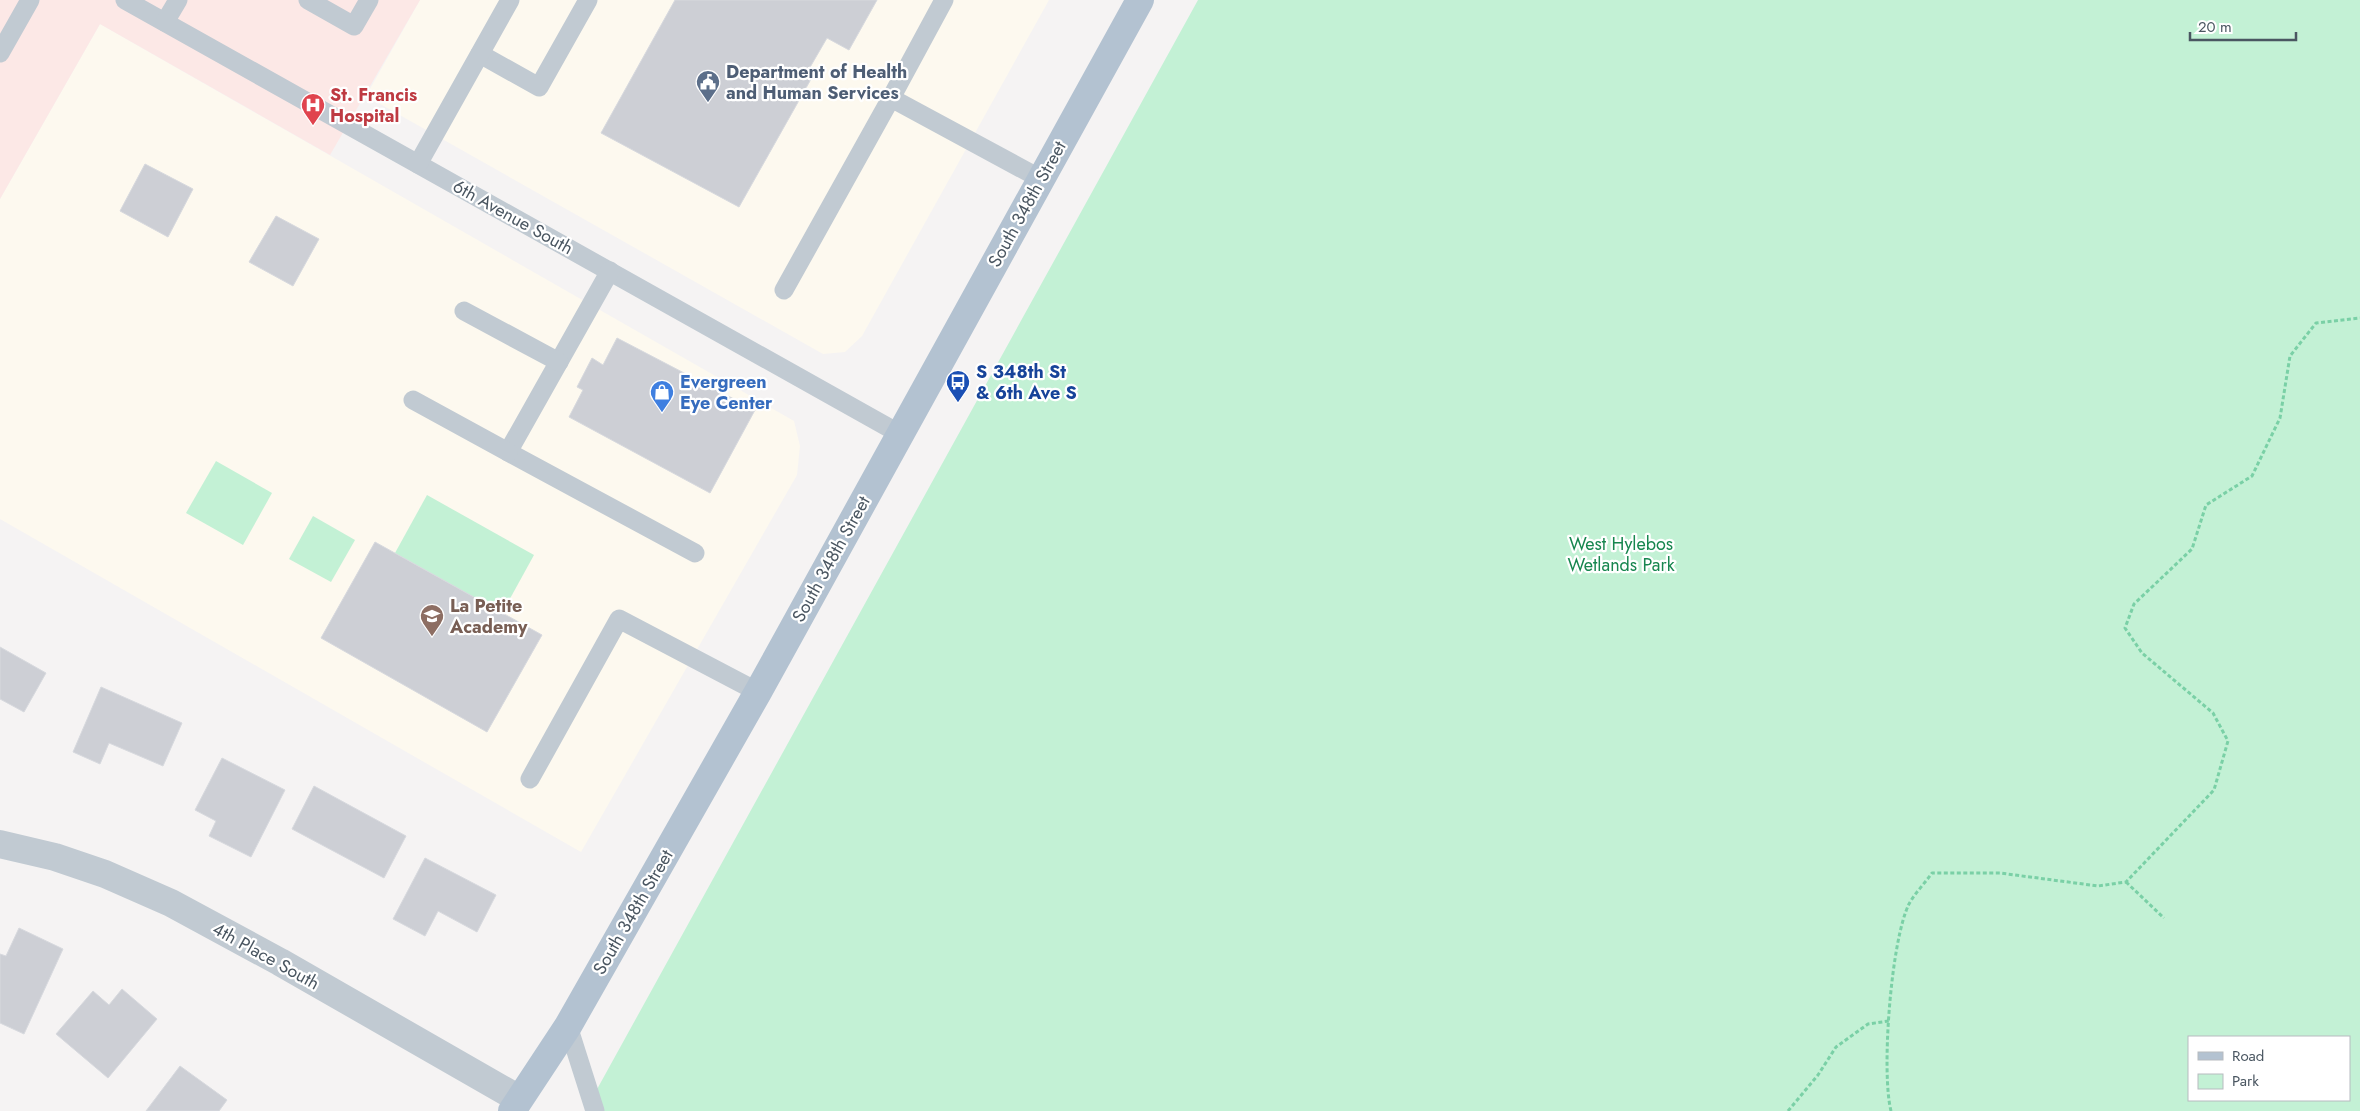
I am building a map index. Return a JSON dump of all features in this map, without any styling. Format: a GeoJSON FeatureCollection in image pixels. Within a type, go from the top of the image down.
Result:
{"type":"FeatureCollection","features":[{"type":"Feature","properties":{"kind":"main road","name":"South 348th Street"},"geometry":{"type":"LineString","coordinates":[[515,1105],[568,1026],[758,692],[1140,0]]}},
{"type":"Feature","properties":{"kind":"street","name":"4th Place South"},"geometry":{"type":"LineString","coordinates":[[0,844],[55,857],[96,871],[171,903],[515,1105]]}},
{"type":"Feature","properties":{"kind":"lane"},"geometry":{"type":"LineString","coordinates":[[0,53],[30,0]]}},
{"type":"Feature","properties":{"kind":"lane","name":"6th Avenue South"},"geometry":{"type":"LineString","coordinates":[[125,0],[900,434]]}},
{"type":"Feature","properties":{"kind":"lane"},"geometry":{"type":"LineString","coordinates":[[165,22],[178,0]]}},
{"type":"Feature","properties":{"kind":"lane"},"geometry":{"type":"LineString","coordinates":[[308,0],[354,26],[368,0]]}},
{"type":"Feature","properties":{"kind":"lane"},"geometry":{"type":"LineString","coordinates":[[418,164],[510,0]]}},
{"type":"Feature","properties":{"kind":"lane"},"geometry":{"type":"LineString","coordinates":[[480,54],[539,87],[588,0]]}},
{"type":"Feature","properties":{"kind":"lane"},"geometry":{"type":"LineString","coordinates":[[784,290],[944,0]]}},
{"type":"Feature","properties":{"kind":"lane"},"geometry":{"type":"LineString","coordinates":[[891,98],[1041,179]]}},
{"type":"Feature","properties":{"kind":"lane"},"geometry":{"type":"LineString","coordinates":[[508,452],[610,271]]}},
{"type":"Feature","properties":{"kind":"lane"},"geometry":{"type":"LineString","coordinates":[[464,311],[559,362]]}},
{"type":"Feature","properties":{"kind":"lane"},"geometry":{"type":"LineString","coordinates":[[414,400],[695,553]]}},
{"type":"Feature","properties":{"kind":"lane"},"geometry":{"type":"LineString","coordinates":[[530,779],[619,618],[758,692]]}},
{"type":"Feature","properties":{"kind":"lane"},"geometry":{"type":"LineString","coordinates":[[568,1026],[595,1111]]}},
{"type":"Feature","properties":{"kind":"path"},"geometry":{"type":"LineString","coordinates":[[1891,1111],[1887,1097],[1889,1021],[1896,949],[1909,904],[1932,873],[2000,872],[2098,886],[2126,882],[2214,790],[2228,741],[2213,713],[2142,653],[2125,628],[2134,604],[2192,549],[2206,505],[2252,476],[2280,418],[2290,356],[2316,323],[2360,318]]}},
{"type":"Feature","properties":{"kind":"path"},"geometry":{"type":"LineString","coordinates":[[2126,882],[2164,918]]}},
{"type":"Feature","properties":{"kind":"path"},"geometry":{"type":"LineString","coordinates":[[1788,1111],[1818,1075],[1836,1047],[1868,1024],[1889,1021]]}},
{"type":"Feature","properties":{"kind":"shaded area","name":"St. Francis Hospital"},"geometry":{"type":"Polygon","coordinates":[[[0,0],[420,0],[330,155],[100,24],[0,199],[0,0]]]}},
{"type":"Feature","properties":{"kind":"shaded area"},"geometry":{"type":"Polygon","coordinates":[[[420,0],[1049,0],[862,336],[845,352],[823,354],[366,96],[420,0]]]}},
{"type":"Feature","properties":{"kind":"shaded area"},"geometry":{"type":"Polygon","coordinates":[[[100,24],[794,421],[800,446],[797,475],[581,852],[0,519],[0,199],[100,24]]]}},
{"type":"Feature","properties":{"kind":"green space","name":"West Hylebos Wetlands Park"},"geometry":{"type":"Polygon","coordinates":[[[1198,0],[2360,0],[2360,1111],[585,1111],[1198,0]]]}},
{"type":"Feature","properties":{"kind":"green space"},"geometry":{"type":"Polygon","coordinates":[[[216,461],[272,493],[243,545],[186,513],[216,461]]]}},
{"type":"Feature","properties":{"kind":"green space"},"geometry":{"type":"Polygon","coordinates":[[[427,495],[534,555],[502,613],[395,553],[427,495]]]}},
{"type":"Feature","properties":{"kind":"green space"},"geometry":{"type":"Polygon","coordinates":[[[313,516],[355,540],[331,582],[289,559],[313,516]]]}},
{"type":"Feature","properties":{"kind":"building","name":"Department of Health and Human Services"},"geometry":{"type":"Polygon","coordinates":[[[675,0],[877,0],[849,50],[827,38],[809,69],[815,72],[739,207],[601,133],[675,0]]]}},
{"type":"Feature","properties":{"kind":"building"},"geometry":{"type":"Polygon","coordinates":[[[145,164],[193,189],[168,237],[120,211],[145,164]]]}},
{"type":"Feature","properties":{"kind":"building"},"geometry":{"type":"Polygon","coordinates":[[[276,216],[319,239],[293,286],[249,262],[276,216]]]}},
{"type":"Feature","properties":{"kind":"building","name":"Evergreen Eye Center"},"geometry":{"type":"Polygon","coordinates":[[[617,338],[755,410],[710,493],[569,417],[583,390],[577,387],[592,358],[603,365],[617,338]]]}},
{"type":"Feature","properties":{"kind":"building","name":"La Petite Academy"},"geometry":{"type":"Polygon","coordinates":[[[375,542],[542,635],[487,732],[321,638],[375,542]]]}},
{"type":"Feature","properties":{"kind":"building"},"geometry":{"type":"Polygon","coordinates":[[[0,647],[46,673],[24,712],[0,699],[0,647]]]}},
{"type":"Feature","properties":{"kind":"building"},"geometry":{"type":"Polygon","coordinates":[[[101,687],[182,723],[163,766],[109,743],[100,764],[73,752],[101,687]]]}},
{"type":"Feature","properties":{"kind":"building"},"geometry":{"type":"Polygon","coordinates":[[[222,758],[285,790],[251,857],[209,836],[216,821],[195,810],[222,758]]]}},
{"type":"Feature","properties":{"kind":"building"},"geometry":{"type":"Polygon","coordinates":[[[314,786],[406,836],[384,878],[292,829],[314,786]]]}},
{"type":"Feature","properties":{"kind":"building"},"geometry":{"type":"Polygon","coordinates":[[[425,858],[496,895],[477,932],[438,911],[425,936],[393,919],[425,858]]]}},
{"type":"Feature","properties":{"kind":"building"},"geometry":{"type":"Polygon","coordinates":[[[19,928],[63,949],[24,1034],[0,1023],[0,954],[6,956],[19,928]]]}},
{"type":"Feature","properties":{"kind":"building"},"geometry":{"type":"Polygon","coordinates":[[[122,989],[157,1019],[108,1078],[56,1034],[93,991],[109,1005],[122,989]]]}},
{"type":"Feature","properties":{"kind":"building"},"geometry":{"type":"Polygon","coordinates":[[[180,1066],[227,1100],[219,1111],[146,1111],[180,1066]]]}},
{"type":"Feature","properties":{"kind":"place","name":"Department of Health and Human Services"},"geometry":{"type":"Point","coordinates":[708,103]}},
{"type":"Feature","properties":{"kind":"place","name":"St. Francis Hospital"},"geometry":{"type":"Point","coordinates":[313,126]}},
{"type":"Feature","properties":{"kind":"place","name":"S 348th St & 6th Ave S"},"geometry":{"type":"Point","coordinates":[958,403]}},
{"type":"Feature","properties":{"kind":"place","name":"Evergreen Eye Center"},"geometry":{"type":"Point","coordinates":[662,413]}},
{"type":"Feature","properties":{"kind":"place","name":"La Petite Academy"},"geometry":{"type":"Point","coordinates":[432,637]}}]}
